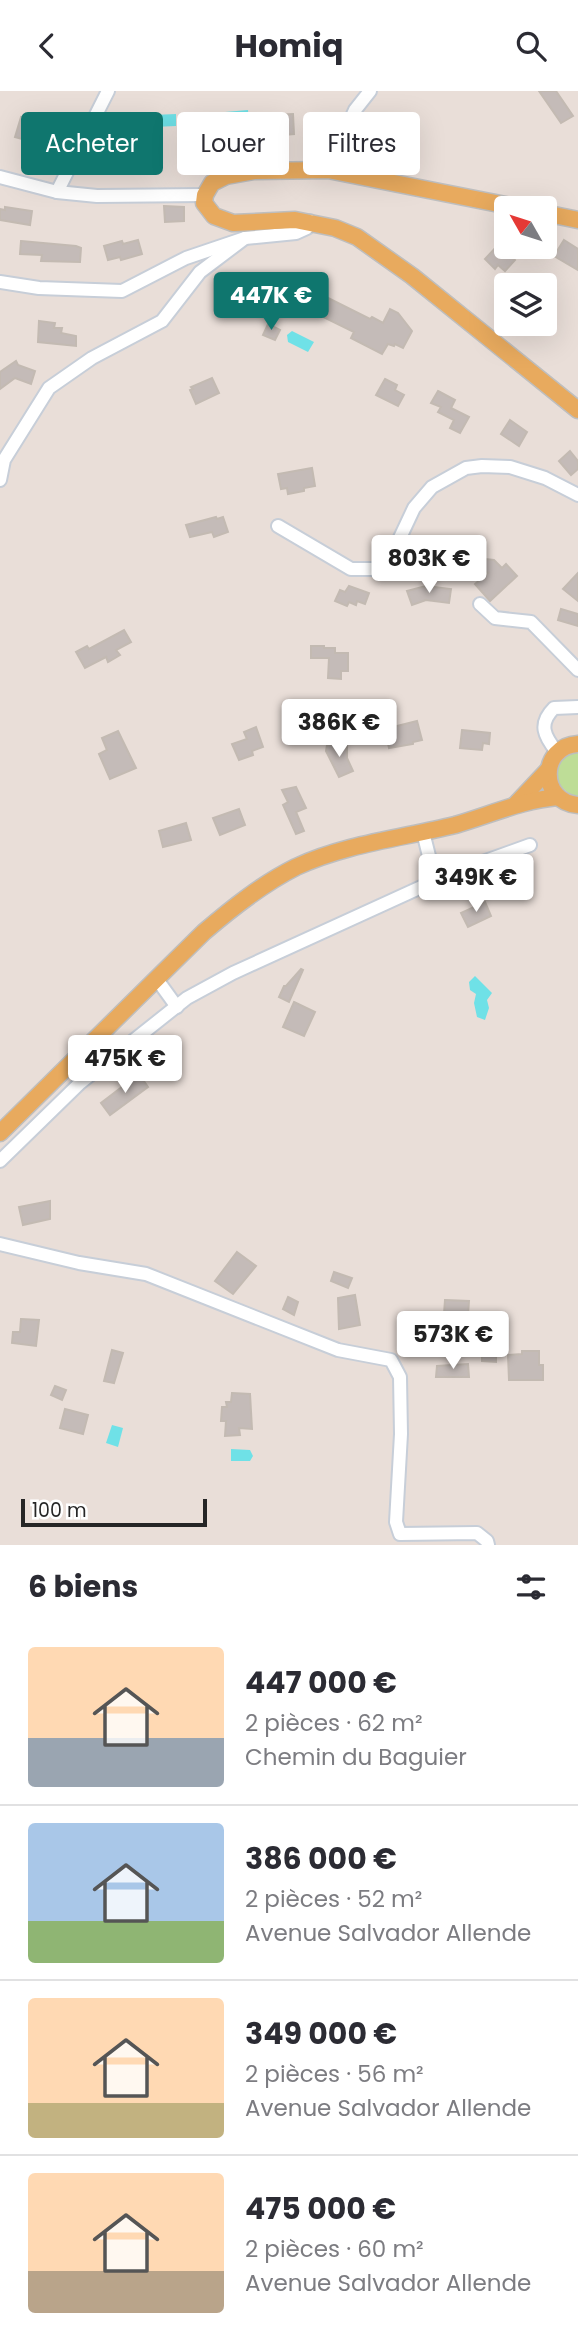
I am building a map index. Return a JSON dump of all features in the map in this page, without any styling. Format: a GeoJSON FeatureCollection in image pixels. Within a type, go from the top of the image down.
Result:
{"type":"FeatureCollection","features":[{"type":"Feature","properties":{"kind":"main road"},"geometry":{"type":"LineString","coordinates":[[303,170],[254,171],[226,176],[212,183],[204,203],[208,210],[222,220],[233,223],[295,219],[310,221],[357,237],[386,257],[578,410]]}},
{"type":"Feature","properties":{"kind":"main road"},"geometry":{"type":"LineString","coordinates":[[353,175],[494,203]]}},
{"type":"Feature","properties":{"kind":"main road"},"geometry":{"type":"LineString","coordinates":[[557,216],[578,221]]}},
{"type":"Feature","properties":{"kind":"main road"},"geometry":{"type":"LineString","coordinates":[[516,804],[548,770],[557,753],[564,747],[578,744]]}},
{"type":"Feature","properties":{"kind":"main road"},"geometry":{"type":"LineString","coordinates":[[548,770],[550,785],[558,797],[577,806]]}},
{"type":"Feature","properties":{"kind":"main road"},"geometry":{"type":"LineString","coordinates":[[0,1133],[204,932],[238,903],[296,867],[361,846],[482,818],[516,804],[558,797]]}},
{"type":"Feature","properties":{"kind":"street"},"geometry":{"type":"LineString","coordinates":[[57,192],[108,91]]}},
{"type":"Feature","properties":{"kind":"street"},"geometry":{"type":"LineString","coordinates":[[354,112],[370,91]]}},
{"type":"Feature","properties":{"kind":"street"},"geometry":{"type":"LineString","coordinates":[[0,177],[57,192],[97,196],[205,195]]}},
{"type":"Feature","properties":{"kind":"street"},"geometry":{"type":"LineString","coordinates":[[0,282],[39,288],[122,291],[186,258],[245,238],[296,233],[307,228],[310,221]]}},
{"type":"Feature","properties":{"kind":"street"},"geometry":{"type":"LineString","coordinates":[[0,480],[4,460],[49,388],[92,358],[162,321],[200,272],[245,238]]}},
{"type":"Feature","properties":{"kind":"street"},"geometry":{"type":"LineString","coordinates":[[278,526],[351,569],[375,569],[390,559],[414,508],[432,487],[466,468],[510,467],[545,478],[578,495]]}},
{"type":"Feature","properties":{"kind":"street"},"geometry":{"type":"LineString","coordinates":[[480,604],[495,618],[530,622],[578,670]]}},
{"type":"Feature","properties":{"kind":"street"},"geometry":{"type":"LineString","coordinates":[[557,753],[543,723],[554,708],[578,707]]}},
{"type":"Feature","properties":{"kind":"street"},"geometry":{"type":"LineString","coordinates":[[423,832],[435,880]]}},
{"type":"Feature","properties":{"kind":"street"},"geometry":{"type":"LineString","coordinates":[[0,1161],[80,1083],[187,998],[233,973],[435,880],[530,845]]}},
{"type":"Feature","properties":{"kind":"street"},"geometry":{"type":"LineString","coordinates":[[156,978],[177,1007]]}},
{"type":"Feature","properties":{"kind":"street"},"geometry":{"type":"LineString","coordinates":[[0,1244],[79,1263],[146,1274],[338,1350],[391,1360],[400,1377],[401,1434],[396,1522],[400,1534],[477,1533],[488,1545]]}},
{"type":"Feature","properties":{"kind":"green space"},"geometry":{"type":"Polygon","coordinates":[[[578,751],[578,796],[571,795],[559,785],[557,773],[562,759],[578,751]]]}},
{"type":"Feature","properties":{"kind":"water"},"geometry":{"type":"Polygon","coordinates":[[[176,114],[176,126],[163,127],[163,115],[176,114]]]}},
{"type":"Feature","properties":{"kind":"water"},"geometry":{"type":"Polygon","coordinates":[[[292,331],[314,342],[308,352],[288,342],[287,335],[292,331]]]}},
{"type":"Feature","properties":{"kind":"water"},"geometry":{"type":"Polygon","coordinates":[[[475,976],[492,993],[487,1000],[489,1008],[485,1020],[477,1017],[474,1003],[476,994],[470,990],[469,982],[475,976]]]}},
{"type":"Feature","properties":{"kind":"water"},"geometry":{"type":"Polygon","coordinates":[[[112,1425],[123,1428],[118,1447],[106,1443],[112,1425]]]}},
{"type":"Feature","properties":{"kind":"water"},"geometry":{"type":"Polygon","coordinates":[[[231,1449],[250,1450],[253,1456],[250,1461],[231,1461],[231,1449]]]}},
{"type":"Feature","properties":{"kind":"building"},"geometry":{"type":"Polygon","coordinates":[[[539,91],[556,91],[573,116],[561,123],[539,91]]]}},
{"type":"Feature","properties":{"kind":"building"},"geometry":{"type":"Polygon","coordinates":[[[289,114],[293,114],[294,134],[289,134],[289,114]]]}},
{"type":"Feature","properties":{"kind":"building"},"geometry":{"type":"Polygon","coordinates":[[[21,117],[21,139],[15,137],[21,117]]]}},
{"type":"Feature","properties":{"kind":"building"},"geometry":{"type":"Polygon","coordinates":[[[164,206],[184,207],[184,221],[165,222],[164,206]]]}},
{"type":"Feature","properties":{"kind":"building"},"geometry":{"type":"Polygon","coordinates":[[[5,207],[32,211],[30,225],[0,220],[0,209],[5,210],[5,207]]]}},
{"type":"Feature","properties":{"kind":"building"},"geometry":{"type":"Polygon","coordinates":[[[138,240],[142,254],[121,260],[120,257],[108,260],[104,246],[138,240]]]}},
{"type":"Feature","properties":{"kind":"building"},"geometry":{"type":"Polygon","coordinates":[[[564,240],[578,249],[578,270],[557,258],[557,251],[564,240]]]}},
{"type":"Feature","properties":{"kind":"building"},"geometry":{"type":"Polygon","coordinates":[[[21,241],[76,246],[81,248],[80,262],[41,261],[42,255],[20,254],[21,241]]]}},
{"type":"Feature","properties":{"kind":"building"},"geometry":{"type":"Polygon","coordinates":[[[494,249],[494,259],[515,260],[505,271],[498,265],[495,269],[485,259],[494,249]]]}},
{"type":"Feature","properties":{"kind":"building"},"geometry":{"type":"Polygon","coordinates":[[[310,289],[383,323],[390,309],[398,313],[412,331],[403,348],[388,344],[382,354],[351,338],[354,332],[301,306],[310,289]]]}},
{"type":"Feature","properties":{"kind":"building"},"geometry":{"type":"Polygon","coordinates":[[[39,321],[55,323],[54,328],[62,328],[61,333],[76,336],[76,346],[38,342],[39,321]]]}},
{"type":"Feature","properties":{"kind":"building"},"geometry":{"type":"Polygon","coordinates":[[[268,324],[280,330],[275,340],[263,335],[268,324]]]}},
{"type":"Feature","properties":{"kind":"building"},"geometry":{"type":"Polygon","coordinates":[[[16,361],[18,365],[35,371],[31,384],[15,378],[0,389],[0,372],[16,361]]]}},
{"type":"Feature","properties":{"kind":"building"},"geometry":{"type":"Polygon","coordinates":[[[212,378],[219,393],[196,404],[191,387],[212,378]]]}},
{"type":"Feature","properties":{"kind":"building"},"geometry":{"type":"Polygon","coordinates":[[[385,379],[397,385],[395,390],[404,395],[398,406],[376,395],[385,379]]]}},
{"type":"Feature","properties":{"kind":"building"},"geometry":{"type":"Polygon","coordinates":[[[438,391],[455,400],[451,408],[469,417],[460,433],[450,428],[454,420],[438,412],[441,407],[431,403],[438,391]]]}},
{"type":"Feature","properties":{"kind":"building"},"geometry":{"type":"Polygon","coordinates":[[[510,420],[527,432],[519,446],[501,434],[510,420]]]}},
{"type":"Feature","properties":{"kind":"building"},"geometry":{"type":"Polygon","coordinates":[[[570,451],[578,461],[578,469],[571,475],[559,461],[570,451]]]}},
{"type":"Feature","properties":{"kind":"building"},"geometry":{"type":"Polygon","coordinates":[[[312,468],[315,486],[288,494],[287,488],[281,489],[278,474],[312,468]]]}},
{"type":"Feature","properties":{"kind":"building"},"geometry":{"type":"Polygon","coordinates":[[[223,517],[228,532],[214,537],[212,532],[190,537],[186,525],[223,517]]]}},
{"type":"Feature","properties":{"kind":"building"},"geometry":{"type":"Polygon","coordinates":[[[477,547],[485,559],[494,560],[502,568],[506,564],[517,576],[490,601],[475,584],[488,573],[466,555],[477,547]]]}},
{"type":"Feature","properties":{"kind":"building"},"geometry":{"type":"Polygon","coordinates":[[[578,573],[578,601],[563,589],[578,573]]]}},
{"type":"Feature","properties":{"kind":"building"},"geometry":{"type":"Polygon","coordinates":[[[349,586],[369,593],[365,604],[357,601],[356,605],[349,602],[347,606],[335,601],[340,590],[345,592],[349,586]]]}},
{"type":"Feature","properties":{"kind":"building"},"geometry":{"type":"Polygon","coordinates":[[[426,586],[451,589],[449,603],[426,600],[412,605],[407,591],[426,586]]]}},
{"type":"Feature","properties":{"kind":"building"},"geometry":{"type":"Polygon","coordinates":[[[561,609],[578,614],[578,626],[558,620],[561,609]]]}},
{"type":"Feature","properties":{"kind":"building"},"geometry":{"type":"Polygon","coordinates":[[[124,630],[131,642],[116,650],[120,655],[108,662],[106,657],[85,668],[76,652],[87,646],[89,649],[124,630]]]}},
{"type":"Feature","properties":{"kind":"building"},"geometry":{"type":"Polygon","coordinates":[[[311,646],[335,648],[335,653],[348,653],[348,671],[341,671],[341,679],[328,678],[329,658],[311,658],[311,646]]]}},
{"type":"Feature","properties":{"kind":"building"},"geometry":{"type":"Polygon","coordinates":[[[417,721],[422,740],[389,748],[385,729],[417,721]]]}},
{"type":"Feature","properties":{"kind":"building"},"geometry":{"type":"Polygon","coordinates":[[[256,727],[263,747],[252,751],[253,755],[239,760],[232,744],[247,739],[244,732],[256,727]]]}},
{"type":"Feature","properties":{"kind":"building"},"geometry":{"type":"Polygon","coordinates":[[[462,730],[490,733],[489,744],[483,743],[482,750],[460,748],[462,730]]]}},
{"type":"Feature","properties":{"kind":"building"},"geometry":{"type":"Polygon","coordinates":[[[118,731],[136,768],[110,779],[99,754],[107,750],[102,738],[118,731]]]}},
{"type":"Feature","properties":{"kind":"building"},"geometry":{"type":"Polygon","coordinates":[[[347,744],[347,758],[353,771],[339,777],[326,751],[327,745],[347,744]]]}},
{"type":"Feature","properties":{"kind":"building"},"geometry":{"type":"Polygon","coordinates":[[[296,787],[306,808],[296,812],[304,831],[296,834],[283,805],[288,802],[282,790],[296,787]]]}},
{"type":"Feature","properties":{"kind":"building"},"geometry":{"type":"Polygon","coordinates":[[[239,809],[245,825],[220,835],[213,818],[239,809]]]}},
{"type":"Feature","properties":{"kind":"building"},"geometry":{"type":"Polygon","coordinates":[[[186,823],[191,840],[163,847],[159,831],[186,823]]]}},
{"type":"Feature","properties":{"kind":"building"},"geometry":{"type":"Polygon","coordinates":[[[485,902],[491,916],[468,927],[461,913],[485,902]]]}},
{"type":"Feature","properties":{"kind":"building"},"geometry":{"type":"Polygon","coordinates":[[[303,970],[289,1002],[279,997],[284,986],[303,970]]]}},
{"type":"Feature","properties":{"kind":"building"},"geometry":{"type":"Polygon","coordinates":[[[294,1002],[315,1012],[304,1036],[283,1027],[294,1002]]]}},
{"type":"Feature","properties":{"kind":"building"},"geometry":{"type":"Polygon","coordinates":[[[139,1074],[148,1087],[110,1115],[101,1103],[139,1074]]]}},
{"type":"Feature","properties":{"kind":"building"},"geometry":{"type":"Polygon","coordinates":[[[50,1201],[50,1219],[23,1225],[19,1207],[50,1201]]]}},
{"type":"Feature","properties":{"kind":"building"},"geometry":{"type":"Polygon","coordinates":[[[237,1252],[256,1266],[233,1294],[215,1281],[237,1252]]]}},
{"type":"Feature","properties":{"kind":"building"},"geometry":{"type":"Polygon","coordinates":[[[334,1272],[352,1278],[348,1288],[331,1281],[334,1272]]]}},
{"type":"Feature","properties":{"kind":"building"},"geometry":{"type":"Polygon","coordinates":[[[355,1295],[360,1325],[339,1329],[338,1298],[355,1295]]]}},
{"type":"Feature","properties":{"kind":"building"},"geometry":{"type":"Polygon","coordinates":[[[288,1297],[298,1302],[294,1315],[283,1309],[288,1297]]]}},
{"type":"Feature","properties":{"kind":"building"},"geometry":{"type":"Polygon","coordinates":[[[445,1300],[469,1301],[468,1315],[444,1314],[445,1300]]]}},
{"type":"Feature","properties":{"kind":"building"},"geometry":{"type":"Polygon","coordinates":[[[21,1319],[39,1320],[36,1346],[12,1343],[13,1332],[20,1332],[21,1319]]]}},
{"type":"Feature","properties":{"kind":"building"},"geometry":{"type":"Polygon","coordinates":[[[482,1339],[496,1339],[496,1362],[482,1361],[482,1339]]]}},
{"type":"Feature","properties":{"kind":"building"},"geometry":{"type":"Polygon","coordinates":[[[112,1350],[123,1353],[114,1383],[104,1381],[112,1350]]]}},
{"type":"Feature","properties":{"kind":"building"},"geometry":{"type":"Polygon","coordinates":[[[522,1351],[539,1351],[543,1380],[509,1380],[508,1355],[522,1354],[522,1351]]]}},
{"type":"Feature","properties":{"kind":"building"},"geometry":{"type":"Polygon","coordinates":[[[468,1364],[469,1377],[436,1377],[437,1366],[468,1364]]]}},
{"type":"Feature","properties":{"kind":"building"},"geometry":{"type":"Polygon","coordinates":[[[55,1386],[66,1390],[62,1400],[51,1395],[55,1386]]]}},
{"type":"Feature","properties":{"kind":"building"},"geometry":{"type":"Polygon","coordinates":[[[232,1393],[250,1394],[252,1429],[239,1428],[240,1435],[225,1436],[226,1421],[221,1421],[222,1407],[227,1407],[226,1402],[231,1402],[232,1393]]]}},
{"type":"Feature","properties":{"kind":"building"},"geometry":{"type":"Polygon","coordinates":[[[65,1409],[88,1415],[83,1434],[60,1428],[65,1409]]]}}]}
